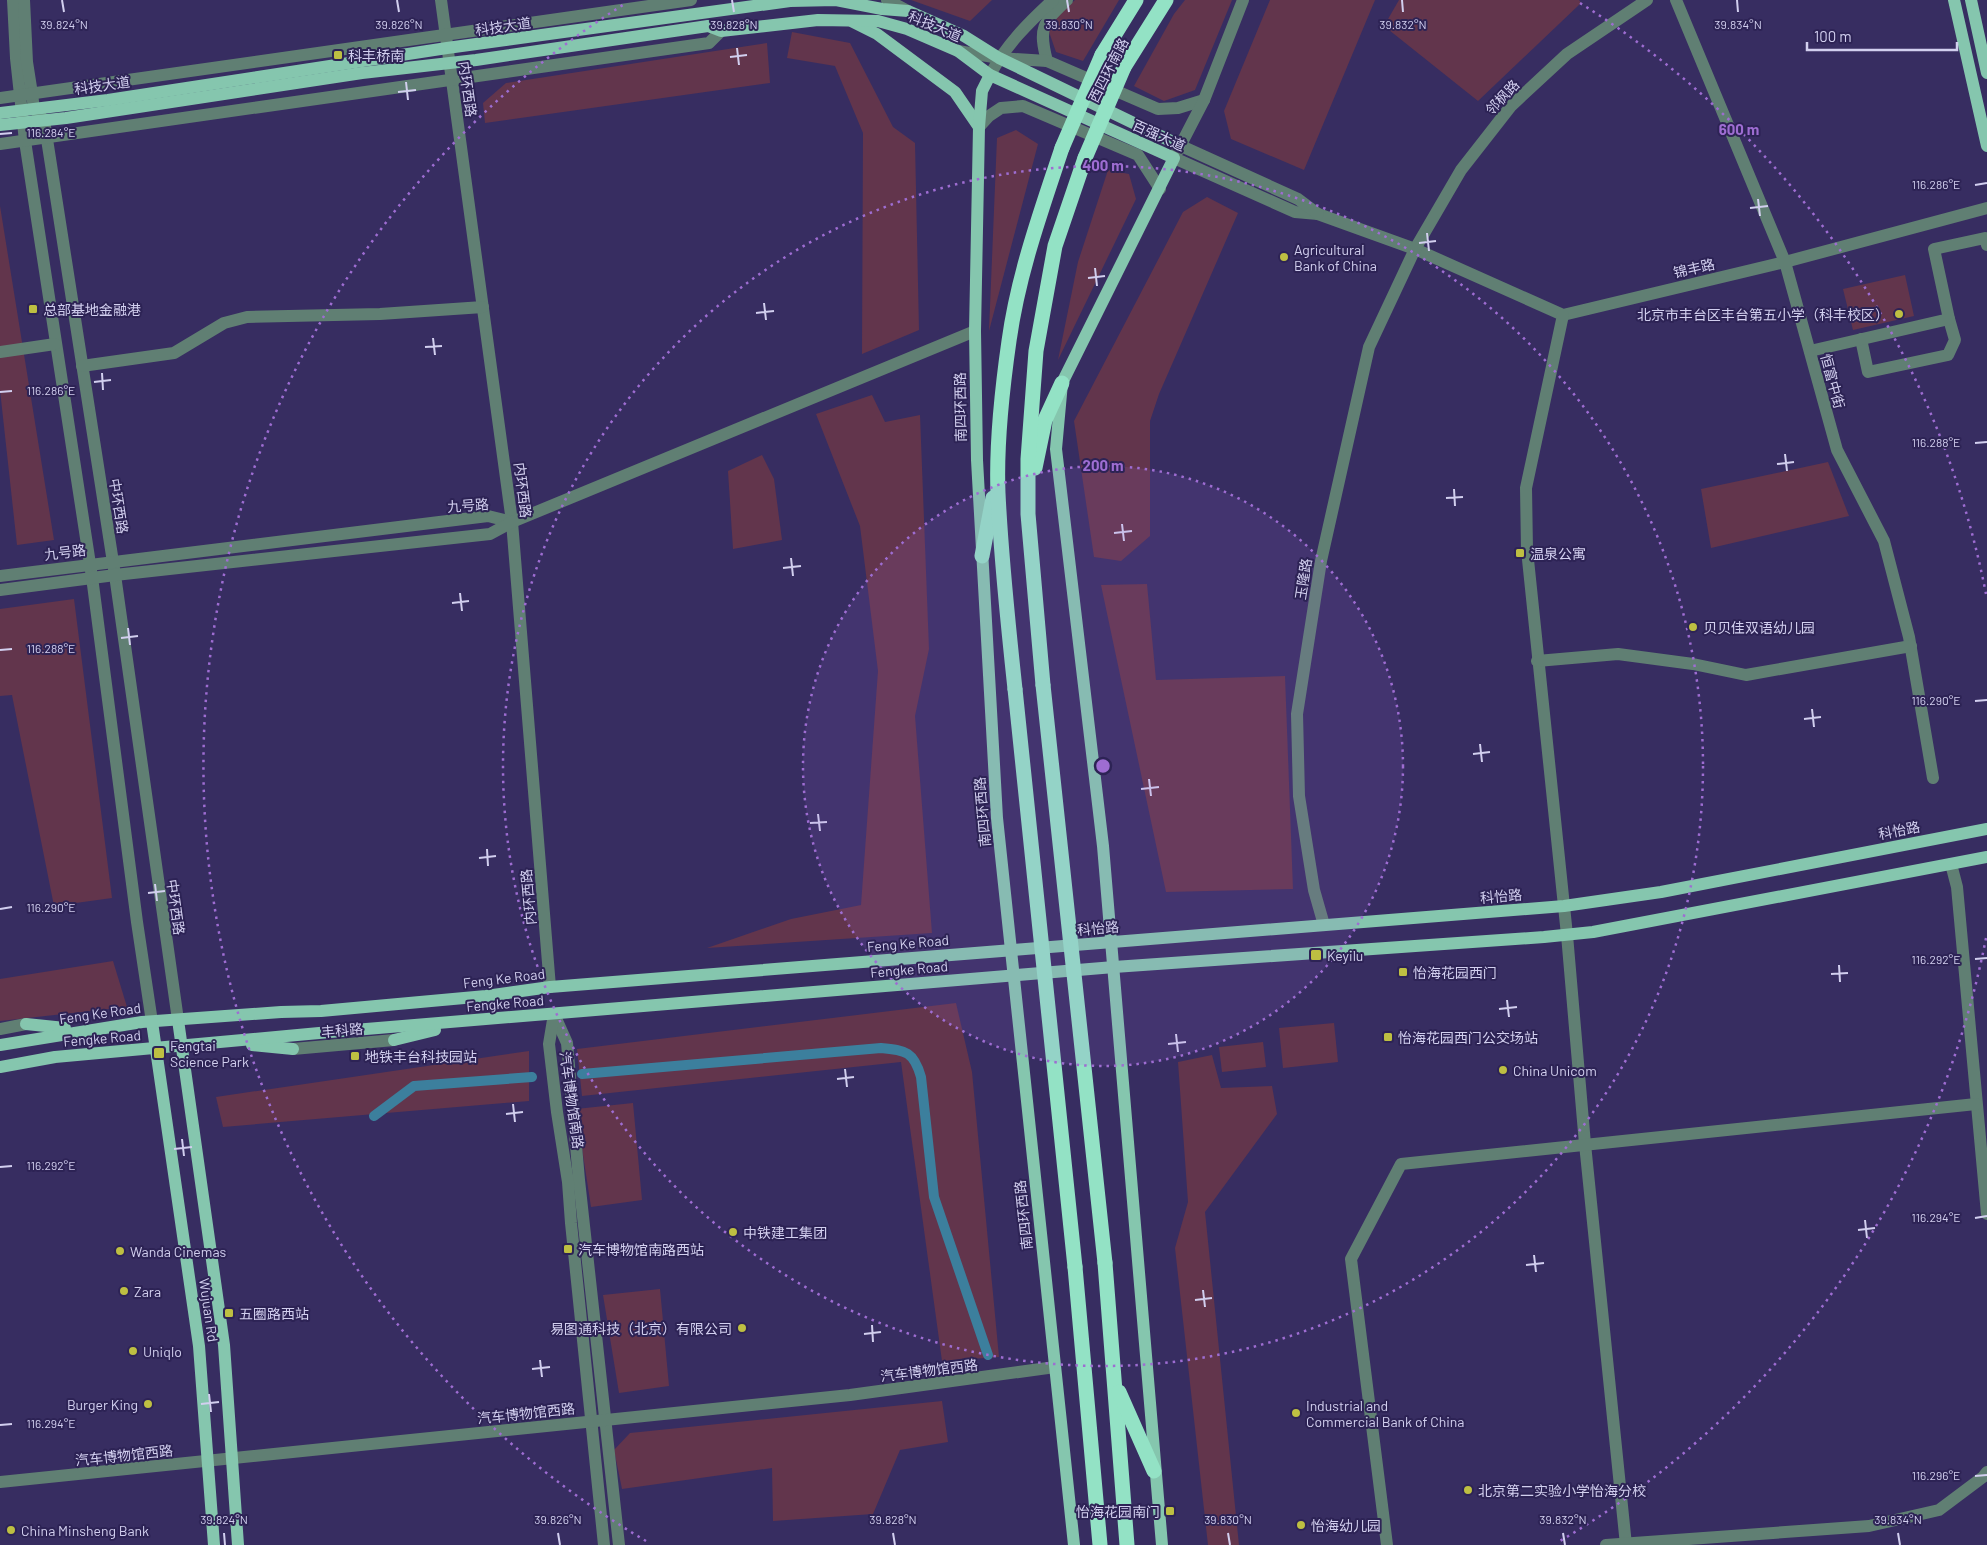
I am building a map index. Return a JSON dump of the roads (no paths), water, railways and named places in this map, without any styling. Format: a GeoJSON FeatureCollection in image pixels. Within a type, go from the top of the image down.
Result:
{"type":"FeatureCollection","features":[{"type":"Feature","properties":{"kind":"highway","name":"西四环南路"},"geometry":{"type":"LineString","coordinates":[[999,467],[1001,421],[1011,332],[1031,240],[1062,148],[1102,55],[1136,0]]}},
{"type":"Feature","properties":{"kind":"highway","name":"西四环南路"},"geometry":{"type":"LineString","coordinates":[[1028,514],[1028,459],[1036,349],[1055,246],[1085,158],[1124,67],[1166,0]]}},
{"type":"Feature","properties":{"kind":"highway"},"geometry":{"type":"LineString","coordinates":[[1062,383],[1045,420],[1028,514],[1043,685],[1104,1263],[1127,1545]]}},
{"type":"Feature","properties":{"kind":"highway"},"geometry":{"type":"LineString","coordinates":[[982,556],[999,467]]}},
{"type":"Feature","properties":{"kind":"highway"},"geometry":{"type":"LineString","coordinates":[[999,467],[998,491],[1004,583],[1075,1267],[1100,1545]]}},
{"type":"Feature","properties":{"kind":"highway"},"geometry":{"type":"LineString","coordinates":[[1114,1381],[1154,1470]]}},
{"type":"Feature","properties":{"kind":"main road","name":"科技大道"},"geometry":{"type":"LineString","coordinates":[[0,113],[26,114],[446,42],[654,20],[790,1],[836,0],[908,12],[964,36],[999,58]]}},
{"type":"Feature","properties":{"kind":"main road"},"geometry":{"type":"LineString","coordinates":[[1954,0],[1987,146]]}},
{"type":"Feature","properties":{"kind":"main road"},"geometry":{"type":"LineString","coordinates":[[1971,0],[1987,73]]}},
{"type":"Feature","properties":{"kind":"main road"},"geometry":{"type":"LineString","coordinates":[[848,20],[877,34],[955,92],[980,127]]}},
{"type":"Feature","properties":{"kind":"main road","name":"科技大道"},"geometry":{"type":"LineString","coordinates":[[0,125],[26,114],[44,120],[362,73],[708,26],[721,31],[784,22],[878,21],[907,29],[958,51],[990,75]]}},
{"type":"Feature","properties":{"kind":"main road","name":"百强大道"},"geometry":{"type":"LineString","coordinates":[[999,58],[1180,145]]}},
{"type":"Feature","properties":{"kind":"main road","name":"百强大道"},"geometry":{"type":"LineString","coordinates":[[990,75],[1174,158]]}},
{"type":"Feature","properties":{"kind":"main road","name":"南四环西路"},"geometry":{"type":"LineString","coordinates":[[990,75],[982,91],[975,331],[977,460],[982,556],[998,818],[1074,1545]]}},
{"type":"Feature","properties":{"kind":"main road"},"geometry":{"type":"LineString","coordinates":[[1162,1545],[1154,1470],[1153,1439],[1103,846],[1056,449],[1062,383],[1174,158]]}},
{"type":"Feature","properties":{"kind":"main road","name":"科怡路"},"geometry":{"type":"LineString","coordinates":[[1012,950],[1564,906],[1661,892],[1987,829]]}},
{"type":"Feature","properties":{"kind":"main road"},"geometry":{"type":"LineString","coordinates":[[1014,975],[1114,966],[1593,932],[1987,857]]}},
{"type":"Feature","properties":{"kind":"main road","name":"Feng Ke Road"},"geometry":{"type":"LineString","coordinates":[[0,1045],[83,1030],[152,1022],[281,1012],[321,1011],[486,996],[550,987],[1012,950]]}},
{"type":"Feature","properties":{"kind":"main road","name":"Fengke Road"},"geometry":{"type":"LineString","coordinates":[[0,1067],[56,1057],[155,1048],[1014,975]]}},
{"type":"Feature","properties":{"kind":"main road","name":"Wujuan Rd"},"geometry":{"type":"LineString","coordinates":[[178,1020],[224,1345],[238,1545]]}},
{"type":"Feature","properties":{"kind":"main road","name":"Wujuan Rd"},"geometry":{"type":"LineString","coordinates":[[152,1022],[199,1346],[214,1545]]}},
{"type":"Feature","properties":{"kind":"main road"},"geometry":{"type":"LineString","coordinates":[[394,1040],[435,1030],[448,1022]]}},
{"type":"Feature","properties":{"kind":"main road"},"geometry":{"type":"LineString","coordinates":[[26,1024],[83,1030]]}},
{"type":"Feature","properties":{"kind":"main road"},"geometry":{"type":"LineString","coordinates":[[236,1041],[293,1049]]}},
{"type":"Feature","properties":{"kind":"street"},"geometry":{"type":"LineString","coordinates":[[13,0],[14,31],[26,94]]}},
{"type":"Feature","properties":{"kind":"street"},"geometry":{"type":"LineString","coordinates":[[24,0],[27,62],[25,141],[92,577],[138,931],[152,1022]]}},
{"type":"Feature","properties":{"kind":"street","name":"内环西路"},"geometry":{"type":"LineString","coordinates":[[441,0],[512,522],[550,987]]}},
{"type":"Feature","properties":{"kind":"street"},"geometry":{"type":"LineString","coordinates":[[0,98],[446,42],[653,3],[691,0]]}},
{"type":"Feature","properties":{"kind":"street"},"geometry":{"type":"LineString","coordinates":[[887,0],[908,12]]}},
{"type":"Feature","properties":{"kind":"street"},"geometry":{"type":"LineString","coordinates":[[990,75],[999,58],[1021,30],[1053,0]]}},
{"type":"Feature","properties":{"kind":"street"},"geometry":{"type":"LineString","coordinates":[[1047,60],[1042,31],[1047,19],[1067,0]]}},
{"type":"Feature","properties":{"kind":"street"},"geometry":{"type":"LineString","coordinates":[[1174,158],[1204,100],[1243,0]]}},
{"type":"Feature","properties":{"kind":"street","name":"邻枫路"},"geometry":{"type":"LineString","coordinates":[[1415,249],[1461,170],[1511,106],[1567,54],[1647,0]]}},
{"type":"Feature","properties":{"kind":"street","name":"恒富中街"},"geometry":{"type":"LineString","coordinates":[[1676,0],[1786,262],[1837,450],[1884,542],[1911,646],[1933,778]]}},
{"type":"Feature","properties":{"kind":"street"},"geometry":{"type":"LineString","coordinates":[[653,3],[654,20]]}},
{"type":"Feature","properties":{"kind":"street"},"geometry":{"type":"LineString","coordinates":[[0,144],[709,43],[721,31]]}},
{"type":"Feature","properties":{"kind":"street"},"geometry":{"type":"LineString","coordinates":[[958,51],[999,58],[1047,60],[1158,109],[1178,108],[1204,100]]}},
{"type":"Feature","properties":{"kind":"street"},"geometry":{"type":"LineString","coordinates":[[980,127],[989,116],[1001,108],[1023,106],[1138,155],[1160,189]]}},
{"type":"Feature","properties":{"kind":"street"},"geometry":{"type":"LineString","coordinates":[[26,114],[44,120]]}},
{"type":"Feature","properties":{"kind":"street","name":"中环西路"},"geometry":{"type":"LineString","coordinates":[[44,120],[114,568],[178,1020]]}},
{"type":"Feature","properties":{"kind":"street","name":"百强大道"},"geometry":{"type":"LineString","coordinates":[[1180,145],[1298,199],[1318,214]]}},
{"type":"Feature","properties":{"kind":"street","name":"百强大道"},"geometry":{"type":"LineString","coordinates":[[1174,158],[1296,212],[1318,214],[1415,249]]}},
{"type":"Feature","properties":{"kind":"street","name":"锦丰路"},"geometry":{"type":"LineString","coordinates":[[1563,315],[1786,262],[1987,208]]}},
{"type":"Feature","properties":{"kind":"street"},"geometry":{"type":"LineString","coordinates":[[1861,339],[1868,372],[1948,355],[1955,340],[1934,249],[1985,238],[1987,245]]}},
{"type":"Feature","properties":{"kind":"street"},"geometry":{"type":"LineString","coordinates":[[1415,249],[1563,315],[1526,488],[1527,550],[1567,934],[1585,1144],[1626,1544]]}},
{"type":"Feature","properties":{"kind":"street","name":"玉隆路"},"geometry":{"type":"LineString","coordinates":[[1324,925],[1314,890],[1299,796],[1297,714],[1321,561],[1369,347],[1415,249]]}},
{"type":"Feature","properties":{"kind":"street"},"geometry":{"type":"LineString","coordinates":[[82,366],[174,353],[224,323],[246,317],[380,314],[483,307]]}},
{"type":"Feature","properties":{"kind":"street"},"geometry":{"type":"LineString","coordinates":[[1810,351],[1950,319]]}},
{"type":"Feature","properties":{"kind":"street"},"geometry":{"type":"LineString","coordinates":[[512,522],[975,331]]}},
{"type":"Feature","properties":{"kind":"street"},"geometry":{"type":"LineString","coordinates":[[0,352],[55,344]]}},
{"type":"Feature","properties":{"kind":"street","name":"九号路"},"geometry":{"type":"LineString","coordinates":[[0,590],[92,577],[114,568],[488,516],[512,522]]}},
{"type":"Feature","properties":{"kind":"street","name":"九号路"},"geometry":{"type":"LineString","coordinates":[[0,576],[90,564],[114,568],[490,534],[512,522]]}},
{"type":"Feature","properties":{"kind":"street"},"geometry":{"type":"LineString","coordinates":[[1538,661],[1618,654],[1693,664],[1746,675],[1911,646]]}},
{"type":"Feature","properties":{"kind":"street"},"geometry":{"type":"LineString","coordinates":[[1951,864],[1957,887],[1976,1104],[1984,1159],[1987,1214]]}},
{"type":"Feature","properties":{"kind":"street","name":"汽车博物馆南路"},"geometry":{"type":"LineString","coordinates":[[554,1014],[567,1042],[579,1180],[619,1545]]}},
{"type":"Feature","properties":{"kind":"street","name":"汽车博物馆南路"},"geometry":{"type":"LineString","coordinates":[[554,1014],[549,1044],[568,1182],[604,1545]]}},
{"type":"Feature","properties":{"kind":"street"},"geometry":{"type":"LineString","coordinates":[[0,1029],[26,1024]]}},
{"type":"Feature","properties":{"kind":"street","name":"丰科路"},"geometry":{"type":"LineString","coordinates":[[293,1049],[394,1040]]}},
{"type":"Feature","properties":{"kind":"street"},"geometry":{"type":"LineString","coordinates":[[1387,1545],[1351,1259],[1401,1164],[1976,1104]]}},
{"type":"Feature","properties":{"kind":"street","name":"汽车博物馆西路"},"geometry":{"type":"LineString","coordinates":[[0,1482],[860,1394],[1055,1367]]}},
{"type":"Feature","properties":{"kind":"street"},"geometry":{"type":"LineString","coordinates":[[1606,1545],[1757,1539],[1869,1526],[1939,1510],[1984,1477],[1987,1472]]}},
{"type":"Feature","properties":{"kind":"waterway"},"geometry":{"type":"LineString","coordinates":[[582,1074],[881,1048],[903,1051],[908,1054],[915,1062],[921,1077],[934,1197],[988,1355]]}},
{"type":"Feature","properties":{"kind":"waterway"},"geometry":{"type":"LineString","coordinates":[[374,1116],[414,1086],[532,1077]]}},
{"type":"Feature","properties":{"kind":"place","name":"科丰桥南"},"geometry":{"type":"Point","coordinates":[338,55]}},
{"type":"Feature","properties":{"kind":"place","name":"Agricultural Bank of China"},"geometry":{"type":"Point","coordinates":[1284,257]}},
{"type":"Feature","properties":{"kind":"place","name":"总部基地金融港"},"geometry":{"type":"Point","coordinates":[33,309]}},
{"type":"Feature","properties":{"kind":"place","name":"北京市丰台区丰台第五小学（科丰校区）"},"geometry":{"type":"Point","coordinates":[1899,314]}},
{"type":"Feature","properties":{"kind":"place","name":"温泉公寓"},"geometry":{"type":"Point","coordinates":[1520,553]}},
{"type":"Feature","properties":{"kind":"place","name":"贝贝佳双语幼儿园"},"geometry":{"type":"Point","coordinates":[1693,627]}},
{"type":"Feature","properties":{"kind":"place","name":"Keyilu"},"geometry":{"type":"Point","coordinates":[1316,955]}},
{"type":"Feature","properties":{"kind":"place","name":"怡海花园西门"},"geometry":{"type":"Point","coordinates":[1403,972]}},
{"type":"Feature","properties":{"kind":"place","name":"怡海花园西门公交场站"},"geometry":{"type":"Point","coordinates":[1388,1037]}},
{"type":"Feature","properties":{"kind":"place","name":"Fengtai Science Park"},"geometry":{"type":"Point","coordinates":[159,1053]}},
{"type":"Feature","properties":{"kind":"place","name":"地铁丰台科技园站"},"geometry":{"type":"Point","coordinates":[355,1056]}},
{"type":"Feature","properties":{"kind":"place","name":"China Unicom"},"geometry":{"type":"Point","coordinates":[1503,1070]}},
{"type":"Feature","properties":{"kind":"place","name":"中铁建工集团"},"geometry":{"type":"Point","coordinates":[733,1232]}},
{"type":"Feature","properties":{"kind":"place","name":"汽车博物馆南路西站"},"geometry":{"type":"Point","coordinates":[568,1249]}},
{"type":"Feature","properties":{"kind":"place","name":"Wanda Cinemas"},"geometry":{"type":"Point","coordinates":[120,1251]}},
{"type":"Feature","properties":{"kind":"place","name":"Zara"},"geometry":{"type":"Point","coordinates":[124,1291]}},
{"type":"Feature","properties":{"kind":"place","name":"五圈路西站"},"geometry":{"type":"Point","coordinates":[229,1313]}},
{"type":"Feature","properties":{"kind":"place","name":"易图通科技（北京）有限公司"},"geometry":{"type":"Point","coordinates":[742,1328]}},
{"type":"Feature","properties":{"kind":"place","name":"Uniqlo"},"geometry":{"type":"Point","coordinates":[133,1351]}},
{"type":"Feature","properties":{"kind":"place","name":"Burger King"},"geometry":{"type":"Point","coordinates":[148,1404]}},
{"type":"Feature","properties":{"kind":"place","name":"Industrial and Commercial Bank of China"},"geometry":{"type":"Point","coordinates":[1296,1413]}},
{"type":"Feature","properties":{"kind":"place","name":"北京第二实验小学怡海分校"},"geometry":{"type":"Point","coordinates":[1468,1490]}},
{"type":"Feature","properties":{"kind":"place","name":"怡海花园南门"},"geometry":{"type":"Point","coordinates":[1170,1511]}},
{"type":"Feature","properties":{"kind":"place","name":"怡海幼儿园"},"geometry":{"type":"Point","coordinates":[1301,1525]}},
{"type":"Feature","properties":{"kind":"place","name":"China Minsheng Bank"},"geometry":{"type":"Point","coordinates":[11,1530]}}]}
